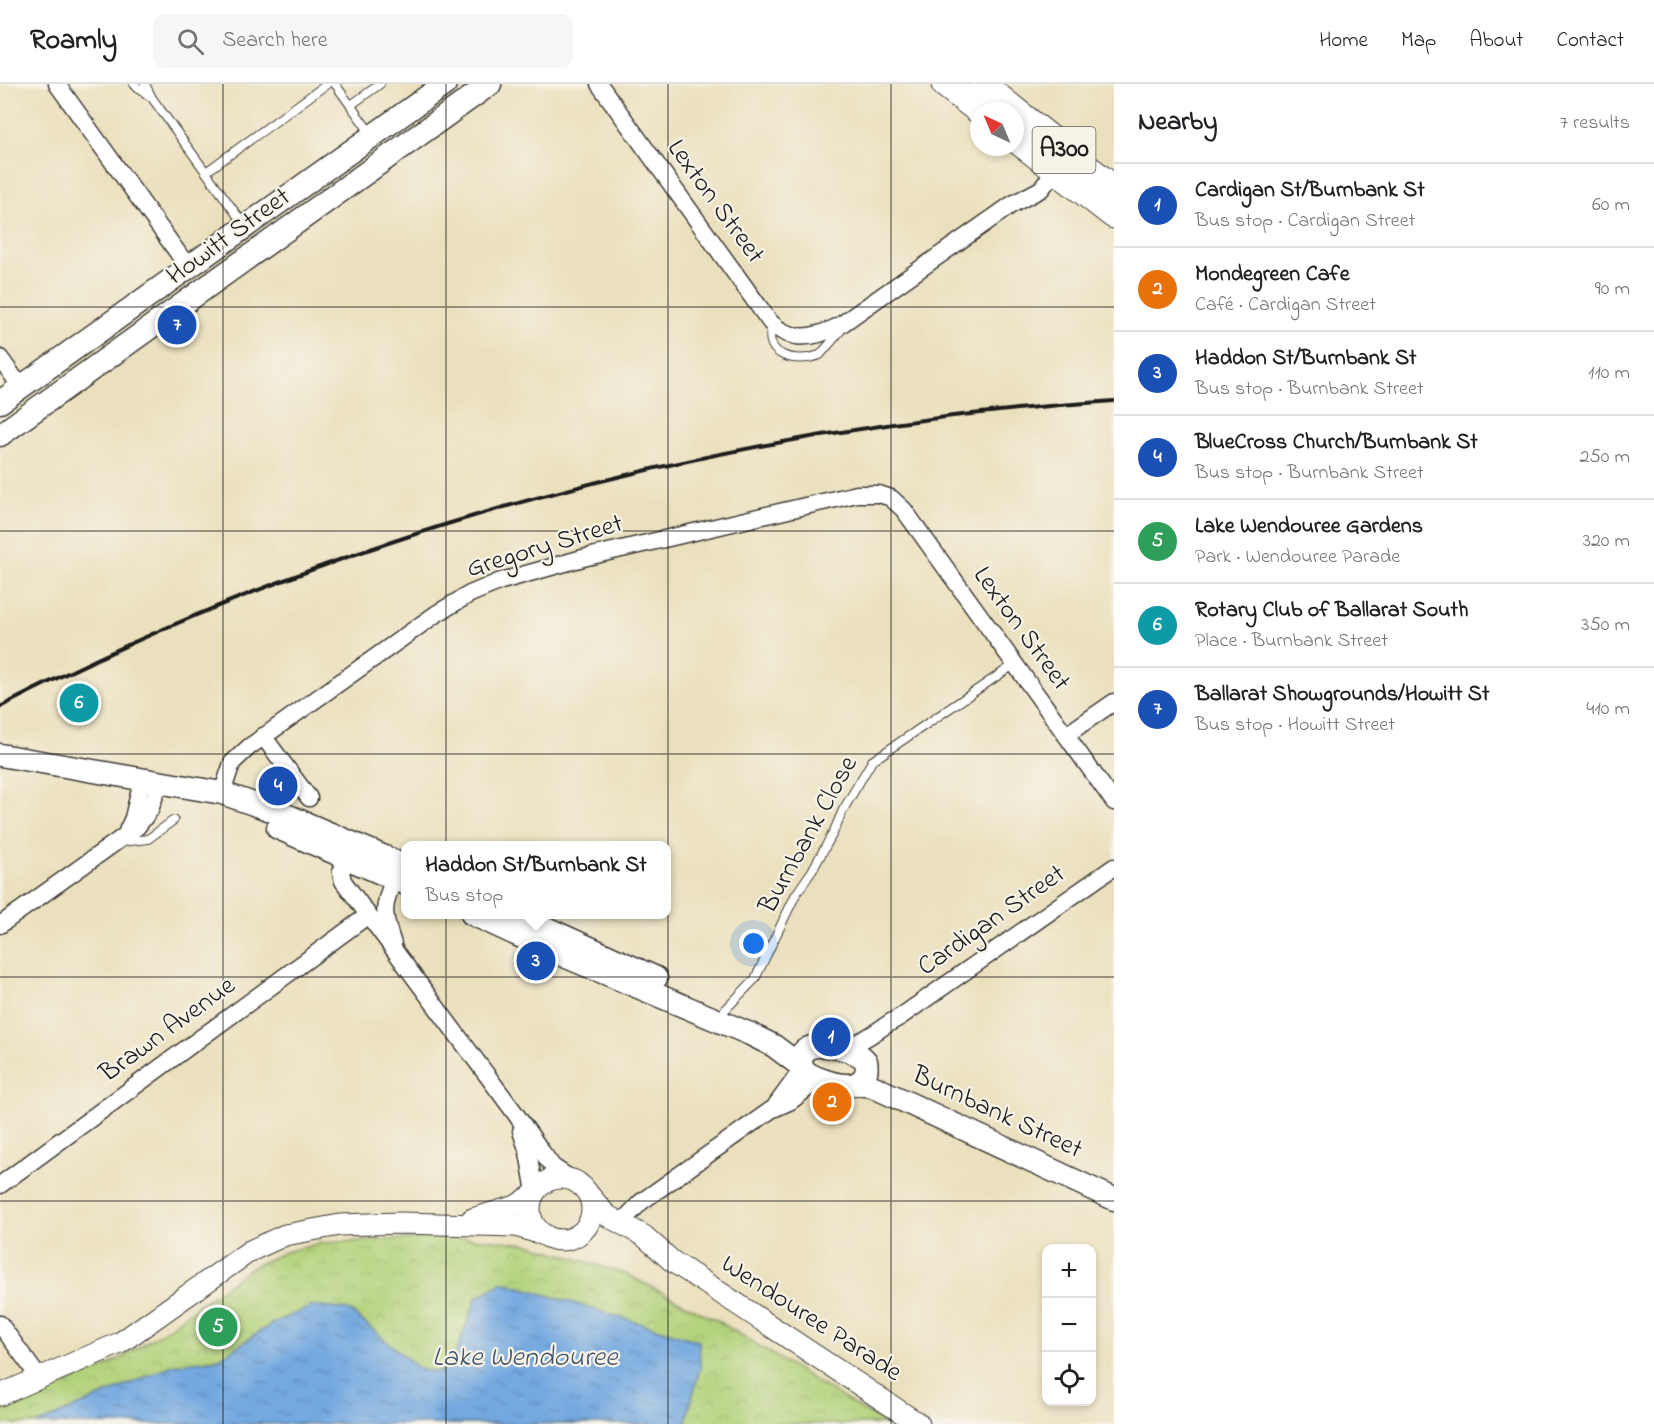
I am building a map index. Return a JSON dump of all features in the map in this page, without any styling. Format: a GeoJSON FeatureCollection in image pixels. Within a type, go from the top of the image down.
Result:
{"type":"FeatureCollection","features":[{"type":"Feature","properties":{"kind":"highway"},"geometry":{"type":"LineString","coordinates":[[945,84],[970,103]]}},
{"type":"Feature","properties":{"kind":"highway","name":"A300"},"geometry":{"type":"LineString","coordinates":[[982,84],[1004,102]]}},
{"type":"Feature","properties":{"kind":"highway","name":"A300"},"geometry":{"type":"LineString","coordinates":[[1024,122],[1056,161],[1114,215]]}},
{"type":"Feature","properties":{"kind":"highway","name":"A300"},"geometry":{"type":"LineString","coordinates":[[1024,143],[1114,189]]}},
{"type":"Feature","properties":{"kind":"main road","name":"Howitt Street"},"geometry":{"type":"LineString","coordinates":[[0,402],[445,84]]}},
{"type":"Feature","properties":{"kind":"main road","name":"Howitt Street"},"geometry":{"type":"LineString","coordinates":[[0,435],[490,84]]}},
{"type":"Feature","properties":{"kind":"main road"},"geometry":{"type":"LineString","coordinates":[[0,755],[222,793],[291,817],[354,852]]}},
{"type":"Feature","properties":{"kind":"main road"},"geometry":{"type":"LineString","coordinates":[[151,782],[354,852],[401,873]]}},
{"type":"Feature","properties":{"kind":"main road"},"geometry":{"type":"LineString","coordinates":[[481,919],[750,1034],[774,1046],[811,1076],[828,1081]]}},
{"type":"Feature","properties":{"kind":"main road"},"geometry":{"type":"LineString","coordinates":[[524,919],[789,1041],[804,1045],[827,1046]]}},
{"type":"Feature","properties":{"kind":"main road"},"geometry":{"type":"LineString","coordinates":[[802,1067],[803,1054],[809,1048],[827,1046]]}},
{"type":"Feature","properties":{"kind":"main road","name":"Burnbank Street"},"geometry":{"type":"LineString","coordinates":[[827,1046],[857,1052],[880,1074],[906,1089],[1114,1183]]}},
{"type":"Feature","properties":{"kind":"main road"},"geometry":{"type":"LineString","coordinates":[[855,1084],[865,1077],[868,1071],[867,1061]]}},
{"type":"Feature","properties":{"kind":"main road","name":"Burnbank Street"},"geometry":{"type":"LineString","coordinates":[[828,1081],[844,1085],[874,1087],[1114,1199]]}},
{"type":"Feature","properties":{"kind":"street"},"geometry":{"type":"LineString","coordinates":[[57,84],[188,267]]}},
{"type":"Feature","properties":{"kind":"street","name":"Lexton Street"},"geometry":{"type":"LineString","coordinates":[[599,84],[773,324],[784,332],[800,337],[820,335],[852,317]]}},
{"type":"Feature","properties":{"kind":"street"},"geometry":{"type":"LineString","coordinates":[[852,317],[1011,205],[1056,161]]}},
{"type":"Feature","properties":{"kind":"street"},"geometry":{"type":"LineString","coordinates":[[0,358],[21,387]]}},
{"type":"Feature","properties":{"kind":"street","name":"Gregory Street"},"geometry":{"type":"LineString","coordinates":[[222,793],[232,764],[241,753],[436,614],[470,594],[501,581],[583,558],[857,494],[879,494]]}},
{"type":"Feature","properties":{"kind":"street","name":"Lexton Street"},"geometry":{"type":"LineString","coordinates":[[879,494],[891,498],[904,510],[1114,802]]}},
{"type":"Feature","properties":{"kind":"street"},"geometry":{"type":"LineString","coordinates":[[1066,735],[1114,702]]}},
{"type":"Feature","properties":{"kind":"street"},"geometry":{"type":"LineString","coordinates":[[263,736],[309,798]]}},
{"type":"Feature","properties":{"kind":"street"},"geometry":{"type":"LineString","coordinates":[[0,925],[137,827],[147,816],[154,801],[151,782]]}},
{"type":"Feature","properties":{"kind":"street"},"geometry":{"type":"LineString","coordinates":[[0,1395],[120,1343],[250,1251],[275,1239],[300,1231],[340,1225],[400,1223],[516,1226],[555,1239],[566,1240],[585,1229],[591,1219],[593,1208],[590,1196],[579,1183],[553,1167],[342,879],[341,872],[354,852]]}},
{"type":"Feature","properties":{"kind":"street","name":"Cardigan Street"},"geometry":{"type":"LineString","coordinates":[[827,1046],[861,1042],[1114,867]]}},
{"type":"Feature","properties":{"kind":"street"},"geometry":{"type":"LineString","coordinates":[[399,956],[390,933],[384,907],[386,897],[401,874]]}},
{"type":"Feature","properties":{"kind":"street","name":"Brawn Avenue"},"geometry":{"type":"LineString","coordinates":[[0,1185],[367,916]]}},
{"type":"Feature","properties":{"kind":"street","name":"Cardigan Street"},"geometry":{"type":"LineString","coordinates":[[867,1061],[877,1042],[900,1017]]}},
{"type":"Feature","properties":{"kind":"street"},"geometry":{"type":"LineString","coordinates":[[771,1110],[802,1067]]}},
{"type":"Feature","properties":{"kind":"street"},"geometry":{"type":"LineString","coordinates":[[621,1222],[641,1202],[771,1110],[790,1101],[812,1085],[828,1081]]}},
{"type":"Feature","properties":{"kind":"street"},"geometry":{"type":"LineString","coordinates":[[515,1113],[528,1152],[534,1194]]}},
{"type":"Feature","properties":{"kind":"street"},"geometry":{"type":"LineString","coordinates":[[545,1235],[533,1222],[530,1204],[534,1194],[542,1184],[551,1179],[571,1179]]}},
{"type":"Feature","properties":{"kind":"street"},"geometry":{"type":"LineString","coordinates":[[454,1225],[516,1206],[534,1194]]}},
{"type":"Feature","properties":{"kind":"street","name":"Wendouree Parade"},"geometry":{"type":"LineString","coordinates":[[590,1196],[606,1215],[644,1236],[672,1261]]}},
{"type":"Feature","properties":{"kind":"street","name":"Wendouree Parade"},"geometry":{"type":"LineString","coordinates":[[576,1236],[594,1231],[620,1234],[672,1261],[919,1424]]}},
{"type":"Feature","properties":{"kind":"street"},"geometry":{"type":"LineString","coordinates":[[0,1324],[40,1378]]}},
{"type":"Feature","properties":{"kind":"lane"},"geometry":{"type":"LineString","coordinates":[[134,84],[152,98]]}},
{"type":"Feature","properties":{"kind":"lane"},"geometry":{"type":"LineString","coordinates":[[146,84],[152,98],[245,226]]}},
{"type":"Feature","properties":{"kind":"lane"},"geometry":{"type":"LineString","coordinates":[[206,172],[327,84]]}},
{"type":"Feature","properties":{"kind":"lane"},"geometry":{"type":"LineString","coordinates":[[335,84],[372,135]]}},
{"type":"Feature","properties":{"kind":"lane"},"geometry":{"type":"LineString","coordinates":[[351,105],[380,84]]}},
{"type":"Feature","properties":{"kind":"lane"},"geometry":{"type":"LineString","coordinates":[[773,324],[769,341],[775,350],[788,357],[810,358],[824,352],[852,317]]}},
{"type":"Feature","properties":{"kind":"lane","name":"Burnbank Close"},"geometry":{"type":"LineString","coordinates":[[725,1010],[755,979],[796,894],[814,868],[846,805],[872,761],[1015,664]]}},
{"type":"Feature","properties":{"kind":"lane"},"geometry":{"type":"LineString","coordinates":[[116,843],[148,839],[174,820]]}},
{"type":"Feature","properties":{"kind":"green space"},"geometry":{"type":"Polygon","coordinates":[[[447,1237],[532,1245],[626,1274],[720,1322],[885,1424],[685,1424],[700,1368],[477,1297],[452,1364],[438,1372],[421,1370],[349,1310],[275,1322],[218,1359],[173,1365],[38,1424],[0,1424],[0,1410],[106,1367],[161,1333],[252,1267],[285,1252],[321,1243],[447,1237]]]}},
{"type":"Feature","properties":{"kind":"water","name":"Lake Wendouree"},"geometry":{"type":"Polygon","coordinates":[[[504,1282],[699,1341],[700,1368],[685,1424],[38,1424],[173,1365],[218,1359],[275,1322],[313,1306],[349,1310],[421,1370],[438,1372],[452,1364],[477,1297],[504,1282]]]}},
{"type":"Feature","properties":{"kind":"railway"},"geometry":{"type":"LineString","coordinates":[[0,707],[131,644],[265,588],[402,539],[541,497],[683,462],[826,434],[970,414],[1114,401]]}},
{"type":"Feature","properties":{"kind":"place","name":"Ballarat Showgrounds/Howitt St"},"geometry":{"type":"Point","coordinates":[177,325]}},
{"type":"Feature","properties":{"kind":"place","name":"Rotary Club of Ballarat South"},"geometry":{"type":"Point","coordinates":[79,703]}},
{"type":"Feature","properties":{"kind":"place","name":"BlueCross Church/Burnbank St"},"geometry":{"type":"Point","coordinates":[278,786]}},
{"type":"Feature","properties":{"kind":"place","name":"Haddon St/Burnbank St"},"geometry":{"type":"Point","coordinates":[536,961]}},
{"type":"Feature","properties":{"kind":"place","name":"Cardigan St/Burnbank St"},"geometry":{"type":"Point","coordinates":[831,1037]}},
{"type":"Feature","properties":{"kind":"place","name":"Mondegreen Cafe"},"geometry":{"type":"Point","coordinates":[832,1102]}},
{"type":"Feature","properties":{"kind":"place","name":"Lake Wendouree Gardens"},"geometry":{"type":"Point","coordinates":[218,1327]}}]}
